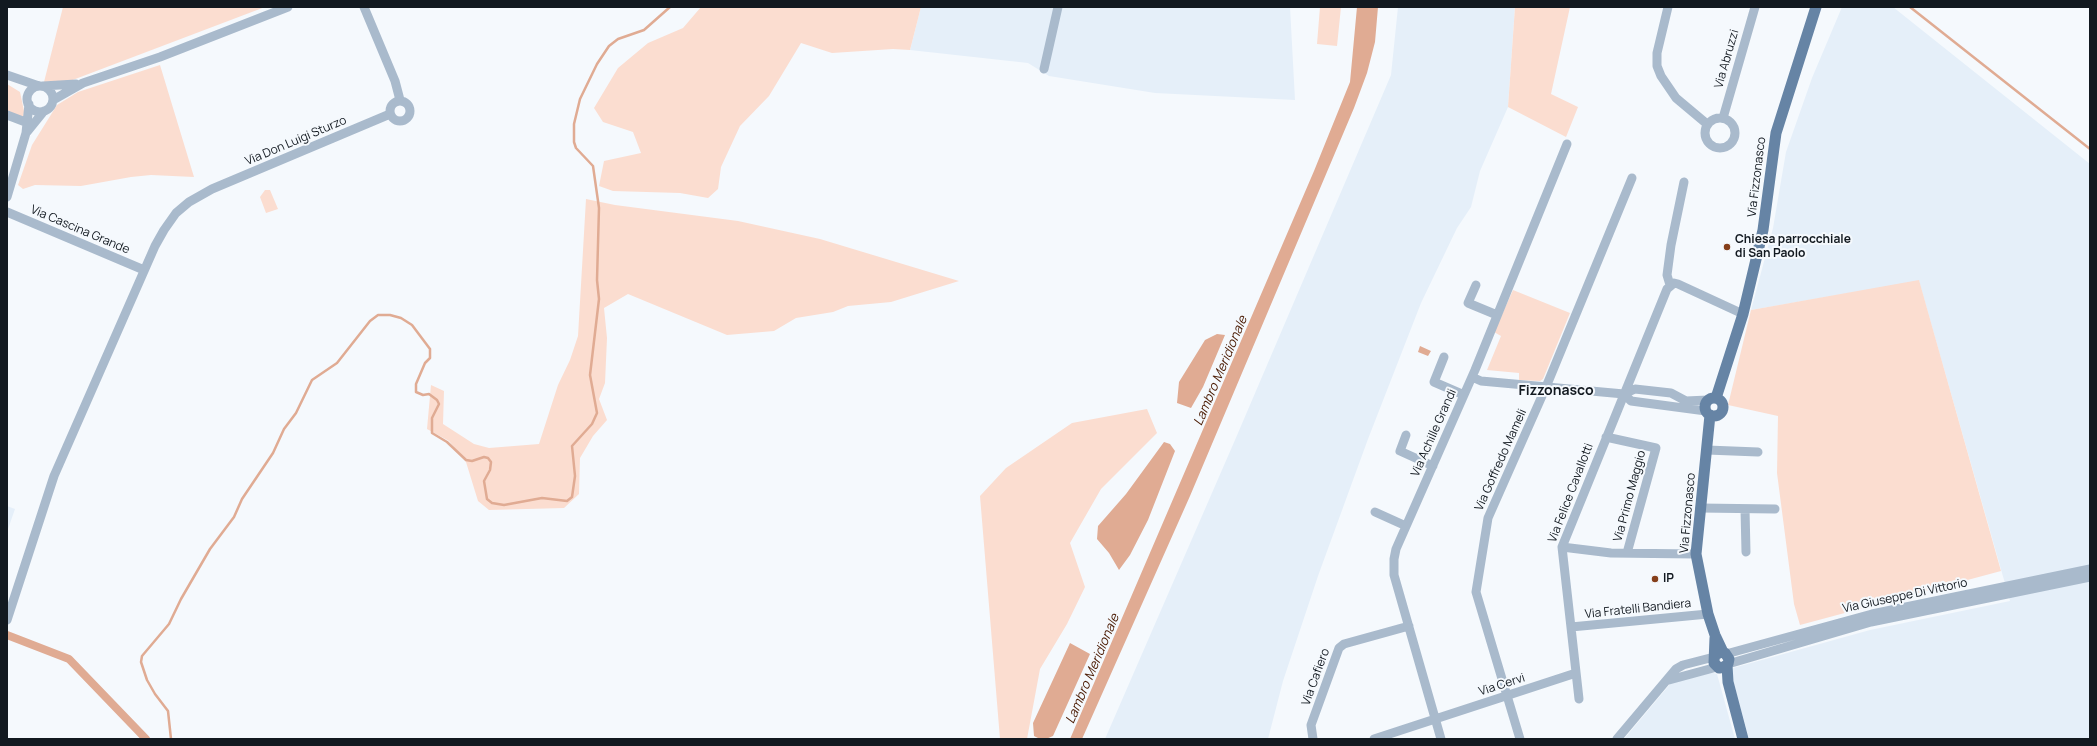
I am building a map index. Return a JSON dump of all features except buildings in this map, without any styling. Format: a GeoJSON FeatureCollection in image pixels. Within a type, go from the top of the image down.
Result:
{"type":"FeatureCollection","features":[{"type":"Feature","properties":{"kind":"main road","name":"Via Fizzonasco"},"geometry":{"type":"LineString","coordinates":[[1743,739],[1708,614],[1696,554],[1710,406],[1743,314],[1763,230],[1776,133],[1816,7]]}},
{"type":"Feature","properties":{"kind":"street"},"geometry":{"type":"LineString","coordinates":[[53,100],[83,84],[160,57],[288,7]]}},
{"type":"Feature","properties":{"kind":"street"},"geometry":{"type":"LineString","coordinates":[[364,7],[395,81],[400,100],[409,105],[410,112],[408,118],[402,121],[396,120],[390,114],[392,105],[400,100]]}},
{"type":"Feature","properties":{"kind":"street"},"geometry":{"type":"LineString","coordinates":[[1044,70],[1058,7]]}},
{"type":"Feature","properties":{"kind":"street"},"geometry":{"type":"LineString","coordinates":[[1668,7],[1657,53],[1657,66],[1660,76],[1676,98],[1707,124]]}},
{"type":"Feature","properties":{"kind":"street","name":"Via Abruzzi"},"geometry":{"type":"LineString","coordinates":[[1723,118],[1755,7]]}},
{"type":"Feature","properties":{"kind":"street"},"geometry":{"type":"LineString","coordinates":[[12,77],[41,86],[60,87],[83,84]]}},
{"type":"Feature","properties":{"kind":"street"},"geometry":{"type":"LineString","coordinates":[[12,77],[24,89],[28,101],[35,110],[44,111]]}},
{"type":"Feature","properties":{"kind":"street"},"geometry":{"type":"LineString","coordinates":[[26,134],[44,111],[50,107],[53,100],[52,93],[41,86]]}},
{"type":"Feature","properties":{"kind":"street"},"geometry":{"type":"LineString","coordinates":[[7,197],[26,134],[28,123],[28,101],[32,89],[41,86]]}},
{"type":"Feature","properties":{"kind":"street","name":"Via Don Luigi Sturzo"},"geometry":{"type":"LineString","coordinates":[[7,620],[54,476],[144,270],[164,230],[176,213],[189,202],[212,189],[390,114]]}},
{"type":"Feature","properties":{"kind":"street"},"geometry":{"type":"LineString","coordinates":[[7,115],[28,123]]}},
{"type":"Feature","properties":{"kind":"street"},"geometry":{"type":"LineString","coordinates":[[1723,118],[1729,121],[1735,131],[1735,137],[1728,146],[1716,149],[1711,146],[1704,136],[1707,124],[1711,120],[1723,118]]}},
{"type":"Feature","properties":{"kind":"street","name":"Via Achille Grandi"},"geometry":{"type":"LineString","coordinates":[[1441,739],[1393,566],[1396,549],[1472,377],[1567,144]]}},
{"type":"Feature","properties":{"kind":"street","name":"Via Goffredo Mameli"},"geometry":{"type":"LineString","coordinates":[[1520,739],[1477,601],[1476,583],[1488,518],[1546,387],[1632,178]]}},
{"type":"Feature","properties":{"kind":"street"},"geometry":{"type":"LineString","coordinates":[[1684,182],[1671,245],[1667,275],[1670,285],[1678,284],[1743,314]]}},
{"type":"Feature","properties":{"kind":"street","name":"Via Cascina Grande"},"geometry":{"type":"LineString","coordinates":[[7,212],[144,270]]}},
{"type":"Feature","properties":{"kind":"street"},"geometry":{"type":"LineString","coordinates":[[1476,285],[1468,303],[1497,315]]}},
{"type":"Feature","properties":{"kind":"street","name":"Via Felice Cavallotti"},"geometry":{"type":"LineString","coordinates":[[1579,699],[1562,547],[1606,437],[1670,285]]}},
{"type":"Feature","properties":{"kind":"street"},"geometry":{"type":"LineString","coordinates":[[1444,357],[1434,382],[1464,395]]}},
{"type":"Feature","properties":{"kind":"street"},"geometry":{"type":"LineString","coordinates":[[1472,377],[1481,381],[1624,394],[1635,389],[1671,394],[1686,401],[1710,406]]}},
{"type":"Feature","properties":{"kind":"street"},"geometry":{"type":"LineString","coordinates":[[1406,435],[1400,451],[1433,466]]}},
{"type":"Feature","properties":{"kind":"street","name":"Via Primo Maggio"},"geometry":{"type":"LineString","coordinates":[[1606,437],[1656,448],[1627,553]]}},
{"type":"Feature","properties":{"kind":"street"},"geometry":{"type":"LineString","coordinates":[[1707,450],[1758,452]]}},
{"type":"Feature","properties":{"kind":"street"},"geometry":{"type":"LineString","coordinates":[[1700,508],[1775,509]]}},
{"type":"Feature","properties":{"kind":"street"},"geometry":{"type":"LineString","coordinates":[[1745,509],[1746,552]]}},
{"type":"Feature","properties":{"kind":"street"},"geometry":{"type":"LineString","coordinates":[[1375,512],[1406,526]]}},
{"type":"Feature","properties":{"kind":"street"},"geometry":{"type":"LineString","coordinates":[[1562,547],[1627,553],[1696,554]]}},
{"type":"Feature","properties":{"kind":"street","name":"Via Giuseppe Di Vittorio"},"geometry":{"type":"LineString","coordinates":[[2012,589],[2090,570]]}},
{"type":"Feature","properties":{"kind":"street","name":"Via Giuseppe Di Vittorio"},"geometry":{"type":"LineString","coordinates":[[1617,739],[1669,680],[1676,669],[1683,665],[1721,660],[1872,614],[2012,589],[2090,577]]}},
{"type":"Feature","properties":{"kind":"street","name":"Via Fratelli Bandiera"},"geometry":{"type":"LineString","coordinates":[[1571,627],[1708,614]]}},
{"type":"Feature","properties":{"kind":"street","name":"Via Cafiero"},"geometry":{"type":"LineString","coordinates":[[1313,739],[1311,725],[1339,648],[1344,644],[1409,626]]}},
{"type":"Feature","properties":{"kind":"street","name":"Via Cervi"},"geometry":{"type":"LineString","coordinates":[[1435,719],[1576,673]]}},
{"type":"Feature","properties":{"kind":"street"},"geometry":{"type":"LineString","coordinates":[[1380,738],[1435,719]]}},
{"type":"Feature","properties":{"kind":"shaded area"},"geometry":{"type":"Polygon","coordinates":[[[63,7],[265,7],[70,81],[44,82],[63,7]]]}},
{"type":"Feature","properties":{"kind":"shaded area"},"geometry":{"type":"Polygon","coordinates":[[[701,7],[921,7],[910,50],[893,49],[832,53],[801,43],[769,96],[740,126],[721,167],[718,189],[708,198],[680,193],[613,191],[599,186],[604,161],[641,153],[633,132],[603,122],[594,108],[618,68],[648,43],[683,28],[701,7]]]}},
{"type":"Feature","properties":{"kind":"shaded area"},"geometry":{"type":"Polygon","coordinates":[[[921,7],[1290,7],[1295,100],[1155,93],[1049,76],[1028,63],[910,50],[921,7]]]}},
{"type":"Feature","properties":{"kind":"shaded area"},"geometry":{"type":"Polygon","coordinates":[[[1320,7],[1341,7],[1337,46],[1317,44],[1320,7]]]}},
{"type":"Feature","properties":{"kind":"shaded area"},"geometry":{"type":"Polygon","coordinates":[[[1357,7],[1378,7],[1375,42],[1367,73],[1354,108],[1190,496],[1082,739],[1070,739],[1314,171],[1350,82],[1357,7]]]}},
{"type":"Feature","properties":{"kind":"shaded area"},"geometry":{"type":"Polygon","coordinates":[[[1398,7],[1515,7],[1508,107],[1480,171],[1471,207],[1457,228],[1421,303],[1368,439],[1318,576],[1283,681],[1268,739],[1105,739],[1391,75],[1398,7]]]}},
{"type":"Feature","properties":{"kind":"shaded area"},"geometry":{"type":"Polygon","coordinates":[[[1515,7],[1570,7],[1551,94],[1578,107],[1566,137],[1508,107],[1515,7]]]}},
{"type":"Feature","properties":{"kind":"shaded area"},"geometry":{"type":"Polygon","coordinates":[[[1842,7],[1893,7],[2090,164],[2090,739],[1749,739],[1731,673],[1733,668],[1870,630],[2010,601],[1919,281],[1751,310],[1773,228],[1786,152],[1812,78],[1842,7]]]}},
{"type":"Feature","properties":{"kind":"shaded area"},"geometry":{"type":"Polygon","coordinates":[[[160,65],[194,177],[151,175],[81,186],[35,185],[23,189],[18,185],[32,145],[57,105],[78,92],[160,65]]]}},
{"type":"Feature","properties":{"kind":"shaded area"},"geometry":{"type":"Polygon","coordinates":[[[7,84],[20,92],[24,111],[23,124],[7,119],[7,84]]]}},
{"type":"Feature","properties":{"kind":"shaded area"},"geometry":{"type":"Polygon","coordinates":[[[265,190],[270,190],[278,209],[266,213],[260,197],[265,190]]]}},
{"type":"Feature","properties":{"kind":"shaded area"},"geometry":{"type":"Polygon","coordinates":[[[586,199],[615,205],[738,221],[820,239],[959,281],[891,302],[848,306],[833,312],[796,318],[774,331],[727,335],[628,294],[604,308],[607,338],[605,383],[599,399],[607,420],[593,436],[580,458],[579,494],[564,508],[489,510],[478,501],[466,462],[449,441],[427,429],[431,385],[444,391],[443,424],[474,444],[489,448],[539,444],[558,385],[570,360],[578,336],[586,199]]]}},
{"type":"Feature","properties":{"kind":"shaded area"},"geometry":{"type":"Polygon","coordinates":[[[1919,280],[2001,571],[1800,625],[1794,604],[1777,473],[1778,416],[1728,405],[1751,310],[1919,280]]]}},
{"type":"Feature","properties":{"kind":"shaded area"},"geometry":{"type":"Polygon","coordinates":[[[1513,290],[1570,313],[1543,379],[1540,381],[1519,380],[1519,373],[1487,370],[1501,336],[1494,332],[1513,290]]]}},
{"type":"Feature","properties":{"kind":"shaded area"},"geometry":{"type":"Polygon","coordinates":[[[1217,334],[1225,335],[1203,387],[1191,408],[1177,403],[1179,382],[1205,340],[1217,334]]]}},
{"type":"Feature","properties":{"kind":"shaded area"},"geometry":{"type":"Polygon","coordinates":[[[1420,346],[1431,351],[1428,356],[1418,352],[1420,346]]]}},
{"type":"Feature","properties":{"kind":"shaded area"},"geometry":{"type":"Polygon","coordinates":[[[1147,409],[1157,433],[1101,489],[1070,543],[1085,587],[1067,624],[1040,669],[1027,739],[1000,739],[980,496],[1006,468],[1072,423],[1147,409]]]}},
{"type":"Feature","properties":{"kind":"shaded area"},"geometry":{"type":"Polygon","coordinates":[[[1164,442],[1170,444],[1175,451],[1148,520],[1130,555],[1119,570],[1109,553],[1097,539],[1098,526],[1126,494],[1164,442]]]}},
{"type":"Feature","properties":{"kind":"shaded area"},"geometry":{"type":"Polygon","coordinates":[[[7,506],[15,509],[7,532],[7,506]]]}},
{"type":"Feature","properties":{"kind":"shaded area"},"geometry":{"type":"Polygon","coordinates":[[[1070,643],[1090,654],[1053,736],[1046,739],[1040,739],[1034,736],[1033,723],[1070,643]]]}},
{"type":"Feature","properties":{"kind":"shaded area"},"geometry":{"type":"Polygon","coordinates":[[[1710,672],[1717,674],[1735,739],[1624,739],[1671,683],[1710,672]]]}},
{"type":"Feature","properties":{"kind":"waterway"},"geometry":{"type":"LineString","coordinates":[[171,739],[168,711],[155,694],[147,680],[141,662],[142,656],[169,624],[181,599],[210,549],[234,517],[242,499],[273,453],[284,429],[296,413],[312,380],[337,363],[370,321],[378,315],[390,315],[401,318],[412,325],[430,349],[430,358],[425,363],[416,384],[416,392],[423,395],[429,394],[437,400],[439,404],[432,418],[432,433],[447,442],[466,460],[472,461],[484,457],[488,458],[491,462],[490,470],[484,481],[487,499],[492,503],[504,505],[542,498],[567,501],[572,497],[575,476],[572,446],[592,424],[597,413],[590,375],[599,299],[597,280],[599,208],[593,166],[576,148],[574,142],[574,124],[580,99],[597,64],[609,46],[618,39],[644,30],[670,7]]}},
{"type":"Feature","properties":{"kind":"waterway"},"geometry":{"type":"LineString","coordinates":[[1910,7],[2090,149]]}},
{"type":"Feature","properties":{"kind":"waterway"},"geometry":{"type":"LineString","coordinates":[[7,635],[69,659],[146,739]]}},
{"type":"Feature","properties":{"kind":"place","name":"Chiesa parrocchiale di San Paolo"},"geometry":{"type":"Point","coordinates":[1727,247]}},
{"type":"Feature","properties":{"kind":"place","name":"IP"},"geometry":{"type":"Point","coordinates":[1655,579]}},
{"type":"Feature","properties":{"kind":"district","name":"Fizzonasco"},"geometry":{"type":"Point","coordinates":[1556,391]}},
{"type":"Feature","properties":{"kind":"water label","name":"Lambro Meridionale"},"geometry":{"type":"Point","coordinates":[1221,371]}},
{"type":"Feature","properties":{"kind":"water label","name":"Lambro Meridionale"},"geometry":{"type":"Point","coordinates":[1093,669]}}]}
